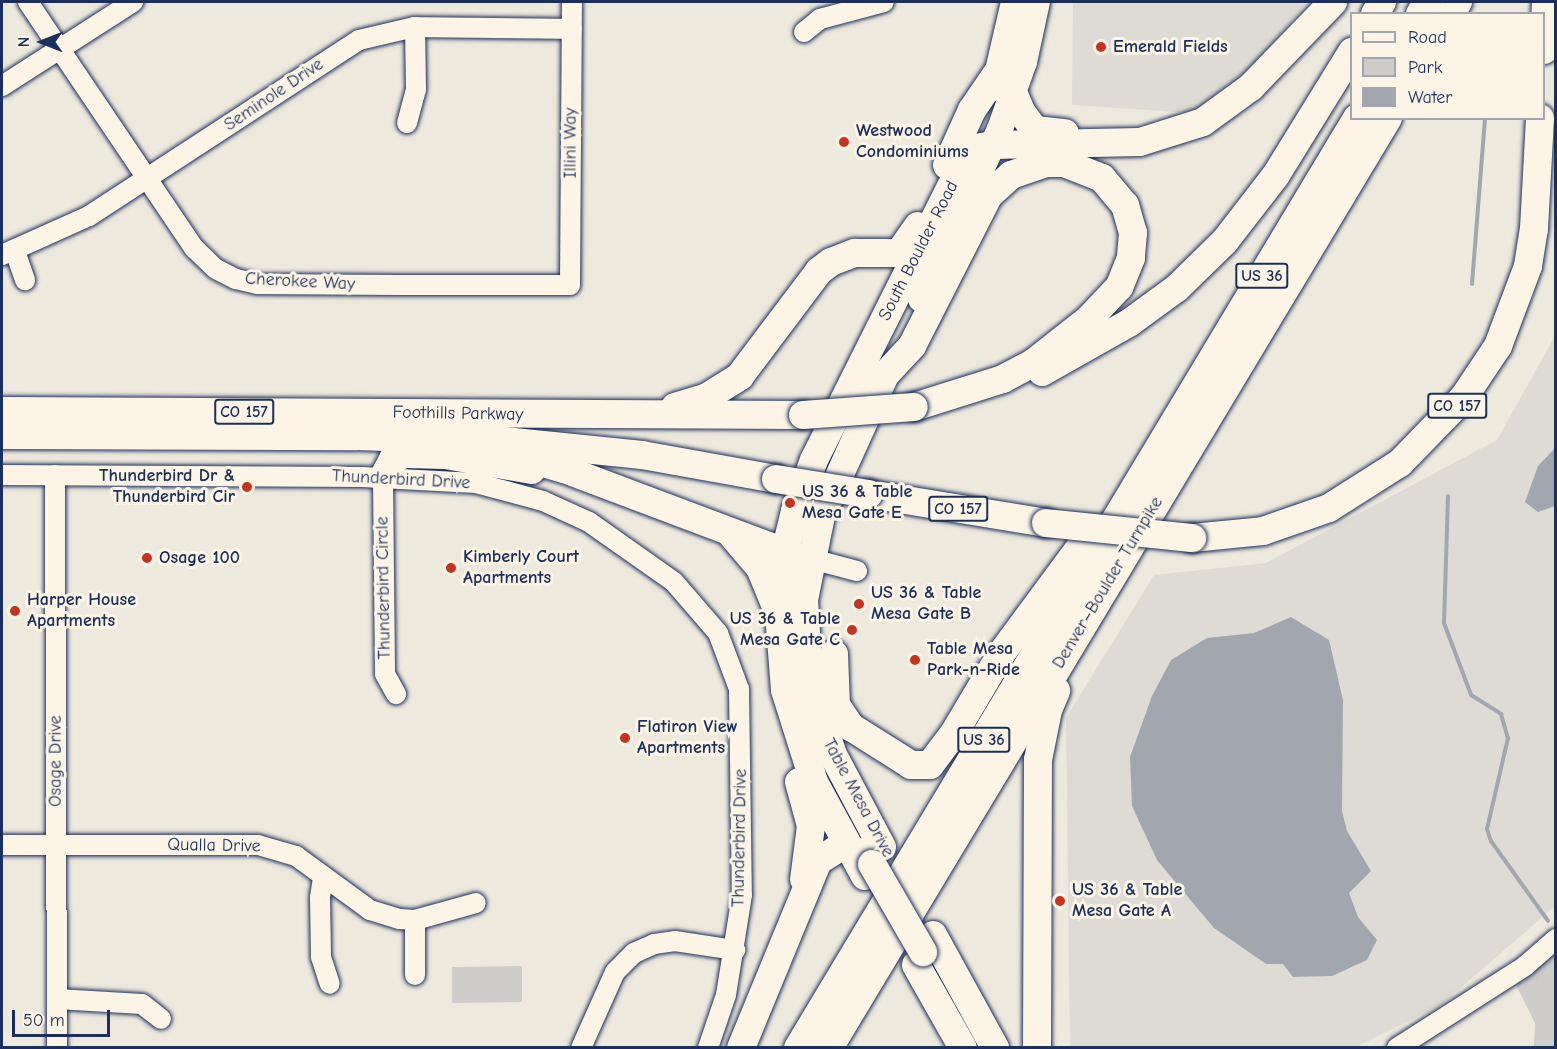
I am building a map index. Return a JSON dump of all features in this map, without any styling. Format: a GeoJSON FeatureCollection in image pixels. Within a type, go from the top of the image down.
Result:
{"type":"FeatureCollection","features":[{"type":"Feature","properties":{"kind":"highway"},"geometry":{"type":"LineString","coordinates":[[981,147],[1123,143],[1166,137],[1203,122],[1228,106],[1251,87],[1333,2]]}},
{"type":"Feature","properties":{"kind":"highway"},"geometry":{"type":"LineString","coordinates":[[1545,26],[1546,2]]}},
{"type":"Feature","properties":{"kind":"highway","name":"CO 157"},"geometry":{"type":"LineString","coordinates":[[914,407],[983,394],[1039,374],[1114,333],[1177,288],[1225,241],[1257,201],[1350,55]]}},
{"type":"Feature","properties":{"kind":"highway"},"geometry":{"type":"LineString","coordinates":[[602,415],[633,407],[681,406],[707,397],[753,363],[819,271],[831,262],[855,253],[899,253],[913,237],[972,110],[1007,80],[1022,113],[1035,130],[1091,134],[1123,143]]}},
{"type":"Feature","properties":{"kind":"highway","name":"Denver–Boulder Turnpike"},"geometry":{"type":"LineString","coordinates":[[798,1047],[1356,120]]}},
{"type":"Feature","properties":{"kind":"highway","name":"Denver–Boulder Turnpike"},"geometry":{"type":"LineString","coordinates":[[829,1047],[1387,120]]}},
{"type":"Feature","properties":{"kind":"highway","name":"CO 157"},"geometry":{"type":"LineString","coordinates":[[426,438],[596,450],[1046,523],[1192,538],[1263,531],[1329,508],[1400,463],[1464,397],[1498,346],[1528,266],[1534,229],[1540,120]]}},
{"type":"Feature","properties":{"kind":"highway","name":"South Boulder Road"},"geometry":{"type":"LineString","coordinates":[[830,426],[981,147]]}},
{"type":"Feature","properties":{"kind":"highway"},"geometry":{"type":"LineString","coordinates":[[885,375],[912,346],[978,212],[1002,182],[1029,167],[1064,163],[1087,169],[1111,186],[1131,222],[1133,246],[1126,275],[1104,304],[1033,363],[1003,379],[914,407]]}},
{"type":"Feature","properties":{"kind":"highway","name":"South Boulder Road"},"geometry":{"type":"LineString","coordinates":[[860,426],[885,375]]}},
{"type":"Feature","properties":{"kind":"highway","name":"Foothills Parkway"},"geometry":{"type":"LineString","coordinates":[[2,411],[803,415],[914,407]]}},
{"type":"Feature","properties":{"kind":"highway","name":"Table Mesa Drive"},"geometry":{"type":"LineString","coordinates":[[830,426],[802,488],[797,555],[814,697],[867,859]]}},
{"type":"Feature","properties":{"kind":"highway","name":"Table Mesa Drive"},"geometry":{"type":"LineString","coordinates":[[860,426],[821,516],[797,555],[779,613],[785,690],[814,782],[867,859],[924,958],[963,1047]]}},
{"type":"Feature","properties":{"kind":"highway"},"geometry":{"type":"LineString","coordinates":[[814,697],[834,654],[834,699],[851,727],[911,765],[921,767],[935,762],[1028,616],[1168,432]]}},
{"type":"Feature","properties":{"kind":"highway","name":"Foothills Parkway"},"geometry":{"type":"LineString","coordinates":[[2,435],[426,438]]}},
{"type":"Feature","properties":{"kind":"highway"},"geometry":{"type":"LineString","coordinates":[[426,438],[524,457],[797,555]]}},
{"type":"Feature","properties":{"kind":"highway"},"geometry":{"type":"LineString","coordinates":[[382,478],[386,467],[398,455],[421,454],[495,462],[621,493]]}},
{"type":"Feature","properties":{"kind":"highway"},"geometry":{"type":"LineString","coordinates":[[728,531],[760,567],[779,613]]}},
{"type":"Feature","properties":{"kind":"highway"},"geometry":{"type":"LineString","coordinates":[[1036,1047],[1038,760],[1048,710],[1101,594]]}},
{"type":"Feature","properties":{"kind":"highway"},"geometry":{"type":"LineString","coordinates":[[785,690],[783,738],[811,826],[803,891]]}},
{"type":"Feature","properties":{"kind":"highway"},"geometry":{"type":"LineString","coordinates":[[1037,833],[1052,901],[1053,997],[1047,1047]]}},
{"type":"Feature","properties":{"kind":"highway"},"geometry":{"type":"LineString","coordinates":[[741,1047],[803,891],[818,861],[837,849],[867,859]]}},
{"type":"Feature","properties":{"kind":"highway"},"geometry":{"type":"LineString","coordinates":[[924,958],[930,1017],[945,1047]]}},
{"type":"Feature","properties":{"kind":"highway","name":"Table Mesa Drive"},"geometry":{"type":"LineString","coordinates":[[924,958],[974,1008],[995,1047]]}},
{"type":"Feature","properties":{"kind":"main road","name":"South Boulder Road"},"geometry":{"type":"LineString","coordinates":[[1007,80],[1014,2]]}},
{"type":"Feature","properties":{"kind":"main road","name":"South Boulder Road"},"geometry":{"type":"LineString","coordinates":[[885,375],[981,147],[1037,2]]}},
{"type":"Feature","properties":{"kind":"street","name":"Cherokee Way"},"geometry":{"type":"LineString","coordinates":[[28,2],[200,255],[225,275],[247,282],[570,285]]}},
{"type":"Feature","properties":{"kind":"street"},"geometry":{"type":"LineString","coordinates":[[2,86],[133,2]]}},
{"type":"Feature","properties":{"kind":"street","name":"Illini Way"},"geometry":{"type":"LineString","coordinates":[[570,285],[572,2]]}},
{"type":"Feature","properties":{"kind":"street"},"geometry":{"type":"LineString","coordinates":[[804,32],[820,19],[884,2]]}},
{"type":"Feature","properties":{"kind":"street"},"geometry":{"type":"LineString","coordinates":[[407,123],[416,89],[415,27]]}},
{"type":"Feature","properties":{"kind":"street","name":"Seminole Drive"},"geometry":{"type":"LineString","coordinates":[[8,253],[89,216],[148,180],[346,46],[386,31],[415,27],[572,30]]}},
{"type":"Feature","properties":{"kind":"street"},"geometry":{"type":"LineString","coordinates":[[8,253],[25,280]]}},
{"type":"Feature","properties":{"kind":"street","name":"Thunderbird Drive"},"geometry":{"type":"LineString","coordinates":[[2,475],[382,478],[476,483],[521,494],[567,511],[637,553],[674,582],[718,633],[739,689],[744,829],[742,895],[726,995],[708,1047]]}},
{"type":"Feature","properties":{"kind":"street","name":"Osage Drive"},"geometry":{"type":"LineString","coordinates":[[55,475],[57,1047]]}},
{"type":"Feature","properties":{"kind":"street","name":"Thunderbird Circle"},"geometry":{"type":"LineString","coordinates":[[382,478],[385,674],[396,694]]}},
{"type":"Feature","properties":{"kind":"street"},"geometry":{"type":"LineString","coordinates":[[797,555],[857,571]]}},
{"type":"Feature","properties":{"kind":"street","name":"Qualla Drive"},"geometry":{"type":"LineString","coordinates":[[2,845],[258,845],[296,856],[323,878],[370,910],[416,920],[476,903]]}},
{"type":"Feature","properties":{"kind":"street"},"geometry":{"type":"LineString","coordinates":[[323,878],[320,898],[321,957],[330,984]]}},
{"type":"Feature","properties":{"kind":"street"},"geometry":{"type":"LineString","coordinates":[[415,975],[416,920]]}},
{"type":"Feature","properties":{"kind":"street"},"geometry":{"type":"LineString","coordinates":[[1397,1047],[1525,966],[1556,939]]}},
{"type":"Feature","properties":{"kind":"street"},"geometry":{"type":"LineString","coordinates":[[580,1047],[615,972],[634,953],[654,944],[675,941],[735,950]]}},
{"type":"Feature","properties":{"kind":"street"},"geometry":{"type":"LineString","coordinates":[[57,999],[142,1004],[160,1019]]}},
{"type":"Feature","properties":{"kind":"shaded area"},"geometry":{"type":"Polygon","coordinates":[[[1073,2],[1307,2],[1256,63],[1192,113],[1072,105],[1073,2]]]}},
{"type":"Feature","properties":{"kind":"shaded area"},"geometry":{"type":"Polygon","coordinates":[[[1555,336],[1555,906],[1441,1005],[1356,1047],[1070,1047],[1066,718],[1154,575],[1266,563],[1497,440],[1555,336]]]}},
{"type":"Feature","properties":{"kind":"green space"},"geometry":{"type":"Polygon","coordinates":[[[1555,949],[1555,1047],[1534,1047],[1535,1023],[1516,985],[1555,949]]]}},
{"type":"Feature","properties":{"kind":"green space"},"geometry":{"type":"Polygon","coordinates":[[[522,966],[522,1002],[452,1003],[452,967],[522,966]]]}},
{"type":"Feature","properties":{"kind":"water"},"geometry":{"type":"Polygon","coordinates":[[[1555,448],[1555,506],[1538,512],[1525,502],[1538,466],[1555,448]]]}},
{"type":"Feature","properties":{"kind":"water"},"geometry":{"type":"Polygon","coordinates":[[[1291,617],[1329,640],[1343,700],[1342,811],[1347,831],[1371,871],[1349,893],[1358,917],[1377,940],[1367,960],[1332,976],[1293,977],[1283,964],[1266,964],[1214,928],[1157,860],[1132,806],[1130,757],[1152,696],[1171,660],[1207,638],[1254,633],[1291,617]]]}},
{"type":"Feature","properties":{"kind":"waterway"},"geometry":{"type":"LineString","coordinates":[[1472,284],[1485,120]]}},
{"type":"Feature","properties":{"kind":"waterway"},"geometry":{"type":"LineString","coordinates":[[1448,496],[1444,623],[1471,695],[1501,714],[1508,738],[1487,829],[1491,841],[1548,921]]}},
{"type":"Feature","properties":{"kind":"place","name":"Emerald Fields"},"geometry":{"type":"Point","coordinates":[1101,47]}},
{"type":"Feature","properties":{"kind":"place","name":"Westwood Condominiums"},"geometry":{"type":"Point","coordinates":[844,142]}},
{"type":"Feature","properties":{"kind":"place","name":"Thunderbird Dr & Thunderbird Cir"},"geometry":{"type":"Point","coordinates":[247,487]}},
{"type":"Feature","properties":{"kind":"place","name":"US 36 & Table Mesa Gate E"},"geometry":{"type":"Point","coordinates":[790,503]}},
{"type":"Feature","properties":{"kind":"place","name":"Osage 100"},"geometry":{"type":"Point","coordinates":[147,558]}},
{"type":"Feature","properties":{"kind":"place","name":"Kimberly Court Apartments"},"geometry":{"type":"Point","coordinates":[451,568]}},
{"type":"Feature","properties":{"kind":"place","name":"US 36 & Table Mesa Gate B"},"geometry":{"type":"Point","coordinates":[859,604]}},
{"type":"Feature","properties":{"kind":"place","name":"Harper House Apartments"},"geometry":{"type":"Point","coordinates":[15,611]}},
{"type":"Feature","properties":{"kind":"place","name":"US 36 & Table Mesa Gate C"},"geometry":{"type":"Point","coordinates":[852,630]}},
{"type":"Feature","properties":{"kind":"place","name":"Table Mesa Park-n-Ride"},"geometry":{"type":"Point","coordinates":[915,660]}},
{"type":"Feature","properties":{"kind":"place","name":"Flatiron View Apartments"},"geometry":{"type":"Point","coordinates":[625,738]}},
{"type":"Feature","properties":{"kind":"place","name":"US 36 & Table Mesa Gate A"},"geometry":{"type":"Point","coordinates":[1060,901]}}]}
